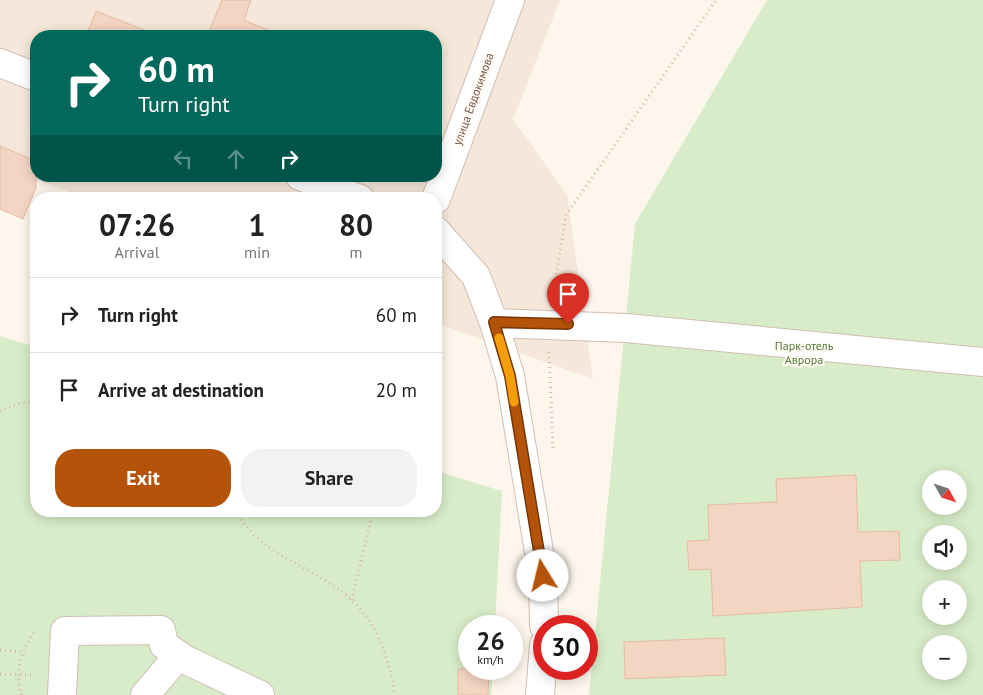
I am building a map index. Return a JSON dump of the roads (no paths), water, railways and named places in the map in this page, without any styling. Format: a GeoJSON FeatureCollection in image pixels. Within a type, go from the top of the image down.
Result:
{"type":"FeatureCollection","features":[{"type":"Feature","properties":{"kind":"street","name":"улица Евдокимова"},"geometry":{"type":"LineString","coordinates":[[439,192],[510,0]]}},
{"type":"Feature","properties":{"kind":"street"},"geometry":{"type":"LineString","coordinates":[[0,63],[30,75]]}},
{"type":"Feature","properties":{"kind":"street"},"geometry":{"type":"LineString","coordinates":[[316,182],[342,192]]}},
{"type":"Feature","properties":{"kind":"street"},"geometry":{"type":"LineString","coordinates":[[442,238],[476,276],[494,322],[512,386],[543,576],[544,615]]}},
{"type":"Feature","properties":{"kind":"street"},"geometry":{"type":"LineString","coordinates":[[494,322],[626,328],[983,362]]}},
{"type":"Feature","properties":{"kind":"street"},"geometry":{"type":"LineString","coordinates":[[62,695],[65,631],[160,630],[164,645],[260,695]]}},
{"type":"Feature","properties":{"kind":"street"},"geometry":{"type":"LineString","coordinates":[[145,695],[179,654]]}},
{"type":"Feature","properties":{"kind":"street"},"geometry":{"type":"LineString","coordinates":[[540,695],[541,680]]}},
{"type":"Feature","properties":{"kind":"park label","name":"Парк-отель Аврора"},"geometry":{"type":"Point","coordinates":[804,352]}}]}
